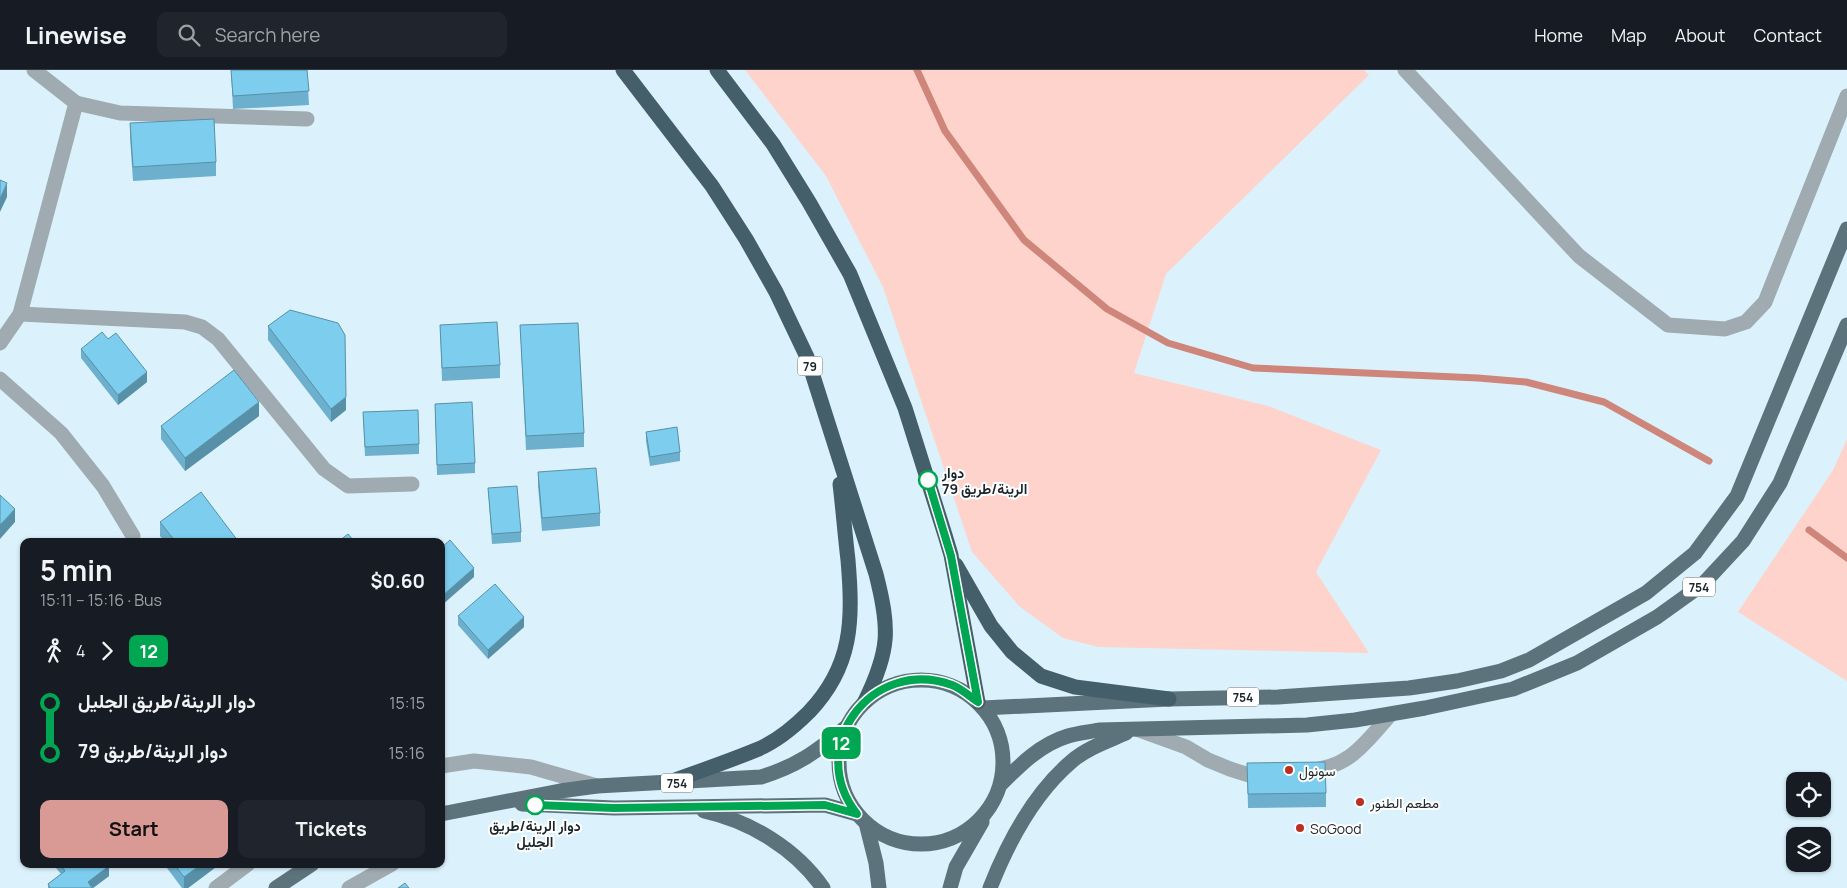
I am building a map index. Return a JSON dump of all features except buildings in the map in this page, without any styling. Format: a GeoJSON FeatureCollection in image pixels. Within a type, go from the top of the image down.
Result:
{"type":"FeatureCollection","features":[{"type":"Feature","properties":{"kind":"highway","name":"79"},"geometry":{"type":"LineString","coordinates":[[623,70],[712,186],[746,239],[776,292],[807,357],[876,574],[886,622],[886,641],[882,660],[877,677],[865,701]]}},
{"type":"Feature","properties":{"kind":"highway"},"geometry":{"type":"LineString","coordinates":[[717,70],[773,144],[850,274],[905,408],[951,556],[980,705]]}},
{"type":"Feature","properties":{"kind":"highway"},"geometry":{"type":"LineString","coordinates":[[667,783],[758,750],[796,725],[822,699],[837,674],[845,652],[850,626],[851,596],[838,455]]}},
{"type":"Feature","properties":{"kind":"highway"},"geometry":{"type":"LineString","coordinates":[[951,556],[991,626],[1012,652],[1041,676],[1075,686],[1169,699]]}},
{"type":"Feature","properties":{"kind":"main road","name":"754"},"geometry":{"type":"LineString","coordinates":[[980,705],[1278,697],[1409,688],[1501,671],[1529,660],[1646,593],[1695,553],[1737,496],[1847,229]]}},
{"type":"Feature","properties":{"kind":"main road","name":"754"},"geometry":{"type":"LineString","coordinates":[[1001,784],[1028,758],[1052,742],[1069,736],[1099,730],[1307,725],[1391,714],[1513,690],[1577,663],[1657,616],[1703,584],[1743,541],[1780,483],[1847,325]]}},
{"type":"Feature","properties":{"kind":"main road","name":"754"},"geometry":{"type":"LineString","coordinates":[[923,680],[939,681],[953,686],[963,691],[980,705],[994,724],[1002,744],[1004,763],[1001,784],[990,808],[980,820],[959,835],[934,843],[916,844],[900,841],[878,832],[861,818],[848,800],[843,789],[838,766],[840,746],[846,727],[853,714],[865,701],[892,684],[923,680]]}},
{"type":"Feature","properties":{"kind":"main road","name":"754"},"geometry":{"type":"LineString","coordinates":[[445,813],[560,791],[597,786],[761,777],[782,771],[800,762],[846,727]]}},
{"type":"Feature","properties":{"kind":"main road"},"geometry":{"type":"LineString","coordinates":[[990,888],[1015,834],[1033,804],[1053,780],[1073,760],[1096,746],[1136,730]]}},
{"type":"Feature","properties":{"kind":"main road","name":"754"},"geometry":{"type":"LineString","coordinates":[[496,803],[614,808],[825,805],[861,818]]}},
{"type":"Feature","properties":{"kind":"main road"},"geometry":{"type":"LineString","coordinates":[[685,807],[714,813],[741,823],[772,840],[796,857],[823,888]]}},
{"type":"Feature","properties":{"kind":"main road"},"geometry":{"type":"LineString","coordinates":[[950,888],[956,867],[990,808]]}},
{"type":"Feature","properties":{"kind":"main road"},"geometry":{"type":"LineString","coordinates":[[861,818],[876,863],[879,888]]}},
{"type":"Feature","properties":{"kind":"main road"},"geometry":{"type":"LineString","coordinates":[[276,888],[306,868]]}},
{"type":"Feature","properties":{"kind":"street"},"geometry":{"type":"LineString","coordinates":[[34,70],[76,102],[120,113],[307,119]]}},
{"type":"Feature","properties":{"kind":"street"},"geometry":{"type":"LineString","coordinates":[[1405,70],[1579,256],[1668,325],[1715,328],[1724,328],[1746,322],[1765,302],[1847,96]]}},
{"type":"Feature","properties":{"kind":"street"},"geometry":{"type":"LineString","coordinates":[[0,343],[20,314],[76,102]]}},
{"type":"Feature","properties":{"kind":"street"},"geometry":{"type":"LineString","coordinates":[[20,314],[186,322],[202,327],[218,339],[330,474],[348,486],[412,484]]}},
{"type":"Feature","properties":{"kind":"street"},"geometry":{"type":"LineString","coordinates":[[0,379],[62,433],[103,486],[133,536]]}},
{"type":"Feature","properties":{"kind":"street"},"geometry":{"type":"LineString","coordinates":[[1136,730],[1186,747],[1208,760],[1249,775],[1312,770],[1339,764],[1361,747],[1391,714]]}},
{"type":"Feature","properties":{"kind":"street"},"geometry":{"type":"LineString","coordinates":[[445,765],[474,761],[531,767],[597,786]]}},
{"type":"Feature","properties":{"kind":"street"},"geometry":{"type":"LineString","coordinates":[[216,888],[243,868]]}},
{"type":"Feature","properties":{"kind":"street"},"geometry":{"type":"LineString","coordinates":[[349,888],[385,868]]}},
{"type":"Feature","properties":{"kind":"shaded area"},"geometry":{"type":"Polygon","coordinates":[[[745,70],[1364,70],[1369,75],[1166,274],[1134,373],[1268,406],[1381,450],[1316,572],[1369,653],[1098,647],[1063,638],[1019,606],[972,552],[883,287],[826,176],[745,70]]]}},
{"type":"Feature","properties":{"kind":"shaded area"},"geometry":{"type":"Polygon","coordinates":[[[1847,439],[1847,681],[1738,612],[1833,470],[1847,439]]]}},
{"type":"Feature","properties":{"kind":"waterway"},"geometry":{"type":"LineString","coordinates":[[917,70],[945,131],[1024,240],[1107,309],[1168,343],[1253,368],[1478,378],[1526,382],[1604,402],[1709,461]]}},
{"type":"Feature","properties":{"kind":"waterway"},"geometry":{"type":"LineString","coordinates":[[1809,530],[1847,558]]}},
{"type":"Feature","properties":{"kind":"bus line","name":"12"},"geometry":{"type":"LineString","coordinates":[[535,805],[614,808],[825,805],[857,814],[843,789],[838,758],[846,727],[853,714],[865,701],[892,684],[923,680],[939,681],[953,686],[978,702],[951,556],[928,480]]}},
{"type":"Feature","properties":{"kind":"place","name":"دوار الرينة/طريق 79"},"geometry":{"type":"Point","coordinates":[928,480]}},
{"type":"Feature","properties":{"kind":"place","name":"سونول"},"geometry":{"type":"Point","coordinates":[1289,770]}},
{"type":"Feature","properties":{"kind":"place","name":"مطعم الطنور"},"geometry":{"type":"Point","coordinates":[1360,802]}},
{"type":"Feature","properties":{"kind":"place","name":"دوار الرينة/طريق الجليل"},"geometry":{"type":"Point","coordinates":[535,805]}},
{"type":"Feature","properties":{"kind":"place","name":"SoGood"},"geometry":{"type":"Point","coordinates":[1300,828]}}]}
